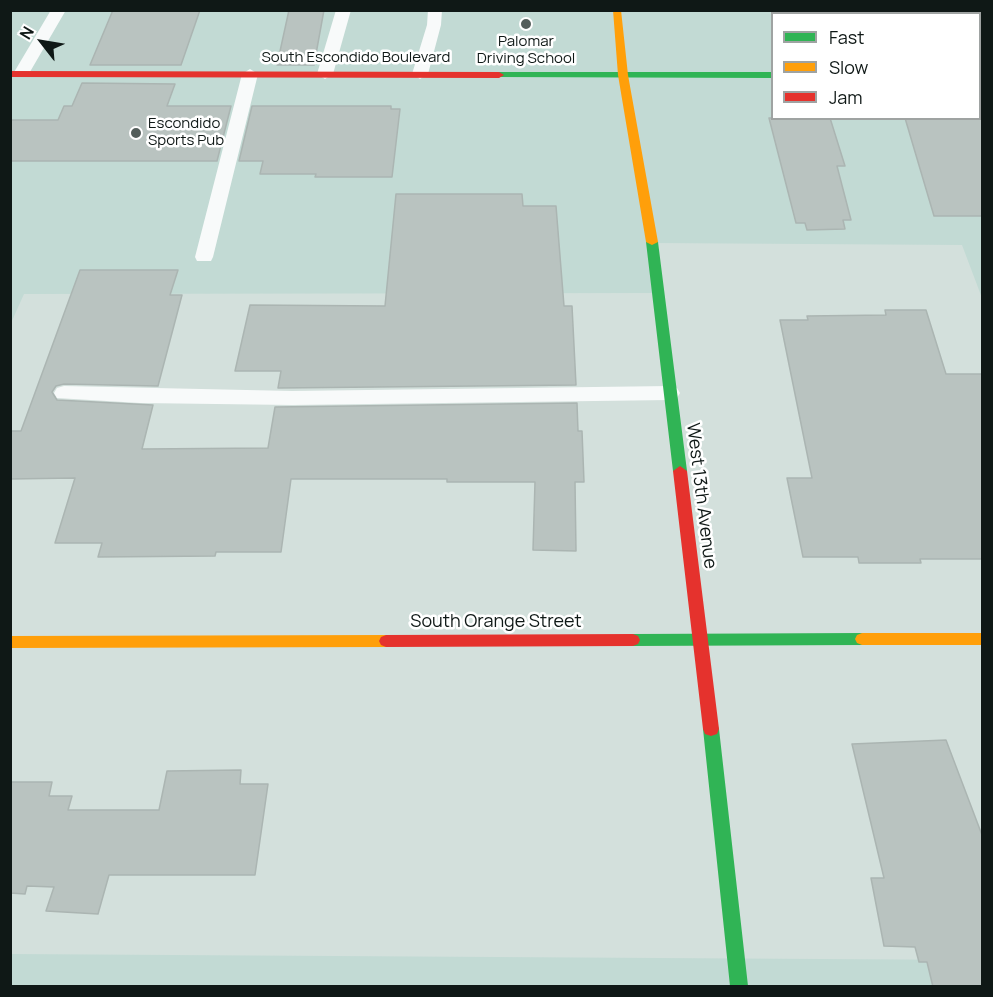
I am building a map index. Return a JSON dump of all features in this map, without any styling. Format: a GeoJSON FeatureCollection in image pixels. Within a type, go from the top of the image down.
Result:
{"type":"FeatureCollection","features":[{"type":"Feature","properties":{"kind":"street","name":"West 13th Avenue"},"geometry":{"type":"LineString","coordinates":[[617,10],[623,75],[652,243],[701,639],[739,987]]}},
{"type":"Feature","properties":{"kind":"street","name":"South Escondido Boulevard"},"geometry":{"type":"LineString","coordinates":[[16,74],[771,75]]}},
{"type":"Feature","properties":{"kind":"street","name":"South Orange Street"},"geometry":{"type":"LineString","coordinates":[[10,642],[982,639]]}},
{"type":"Feature","properties":{"kind":"lane"},"geometry":{"type":"LineString","coordinates":[[16,74],[59,10]]}},
{"type":"Feature","properties":{"kind":"lane"},"geometry":{"type":"LineString","coordinates":[[325,74],[340,17],[344,10]]}},
{"type":"Feature","properties":{"kind":"lane"},"geometry":{"type":"LineString","coordinates":[[420,74],[434,25],[435,10]]}},
{"type":"Feature","properties":{"kind":"lane"},"geometry":{"type":"LineString","coordinates":[[204,257],[250,74]]}},
{"type":"Feature","properties":{"kind":"lane"},"geometry":{"type":"LineString","coordinates":[[64,393],[127,396],[316,396],[670,393]]}},
{"type":"Feature","properties":{"kind":"shaded area"},"geometry":{"type":"Polygon","coordinates":[[[11,11],[982,11],[982,298],[962,245],[653,243],[658,293],[24,294],[11,323],[11,11]]]}},
{"type":"Feature","properties":{"kind":"shaded area"},"geometry":{"type":"Polygon","coordinates":[[[10,954],[982,960],[982,986],[11,986],[10,954]]]}},
{"type":"Feature","properties":{"kind":"building"},"geometry":{"type":"Polygon","coordinates":[[[113,10],[200,10],[181,65],[90,65],[113,10]]]}},
{"type":"Feature","properties":{"kind":"building"},"geometry":{"type":"Polygon","coordinates":[[[289,10],[324,10],[314,65],[277,65],[289,10]]]}},
{"type":"Feature","properties":{"kind":"building","name":"Escondido Sports Pub"},"geometry":{"type":"Polygon","coordinates":[[[82,83],[175,84],[167,106],[231,106],[217,161],[10,161],[10,120],[58,120],[64,106],[72,106],[82,83]]]}},
{"type":"Feature","properties":{"kind":"building"},"geometry":{"type":"Polygon","coordinates":[[[252,106],[391,106],[391,109],[400,109],[392,177],[260,174],[263,161],[239,161],[252,106]]]}},
{"type":"Feature","properties":{"kind":"building"},"geometry":{"type":"Polygon","coordinates":[[[769,118],[771,120],[831,120],[845,166],[837,166],[851,220],[843,220],[845,229],[807,230],[805,223],[796,223],[769,118]]]}},
{"type":"Feature","properties":{"kind":"building"},"geometry":{"type":"Polygon","coordinates":[[[982,118],[982,216],[934,216],[906,120],[981,120],[982,118]]]}},
{"type":"Feature","properties":{"kind":"building"},"geometry":{"type":"Polygon","coordinates":[[[396,194],[522,194],[523,206],[556,206],[564,306],[572,306],[576,385],[278,388],[281,371],[235,371],[250,305],[385,306],[396,194]]]}},
{"type":"Feature","properties":{"kind":"building"},"geometry":{"type":"Polygon","coordinates":[[[80,270],[178,270],[170,295],[182,295],[158,386],[64,384],[56,386],[52,392],[57,400],[153,405],[142,449],[268,448],[275,407],[577,403],[578,431],[582,431],[584,482],[575,482],[576,551],[533,550],[535,482],[447,482],[447,479],[291,479],[281,552],[216,552],[215,556],[98,557],[102,543],[55,543],[75,478],[10,479],[10,431],[21,431],[80,270]]]}},
{"type":"Feature","properties":{"kind":"building"},"geometry":{"type":"Polygon","coordinates":[[[885,310],[926,310],[946,374],[982,374],[982,559],[920,559],[921,563],[859,563],[858,557],[803,557],[787,478],[812,478],[780,320],[808,320],[807,316],[886,315],[885,310]]]}},
{"type":"Feature","properties":{"kind":"building"},"geometry":{"type":"Polygon","coordinates":[[[946,740],[982,835],[982,987],[933,987],[927,962],[919,962],[915,947],[884,946],[871,878],[884,878],[852,744],[946,740]]]}},
{"type":"Feature","properties":{"kind":"building"},"geometry":{"type":"Polygon","coordinates":[[[241,770],[240,784],[268,784],[255,875],[109,875],[98,914],[46,911],[54,887],[27,886],[25,894],[10,893],[10,782],[52,782],[49,796],[72,796],[68,810],[159,810],[167,771],[241,770]]]}},
{"type":"Feature","properties":{"kind":"traffic: fast"},"geometry":{"type":"LineString","coordinates":[[499,75],[771,75]]}},
{"type":"Feature","properties":{"kind":"traffic: fast"},"geometry":{"type":"LineString","coordinates":[[652,242],[680,471]]}},
{"type":"Feature","properties":{"kind":"traffic: fast"},"geometry":{"type":"LineString","coordinates":[[633,640],[862,639]]}},
{"type":"Feature","properties":{"kind":"traffic: fast"},"geometry":{"type":"LineString","coordinates":[[711,729],[739,986]]}},
{"type":"Feature","properties":{"kind":"traffic: slow"},"geometry":{"type":"LineString","coordinates":[[617,10],[623,75],[652,242]]}},
{"type":"Feature","properties":{"kind":"traffic: slow"},"geometry":{"type":"LineString","coordinates":[[862,639],[982,639]]}},
{"type":"Feature","properties":{"kind":"traffic: slow"},"geometry":{"type":"LineString","coordinates":[[10,642],[386,641]]}},
{"type":"Feature","properties":{"kind":"traffic: jam"},"geometry":{"type":"LineString","coordinates":[[10,74],[499,75]]}},
{"type":"Feature","properties":{"kind":"traffic: jam"},"geometry":{"type":"LineString","coordinates":[[680,471],[711,729]]}},
{"type":"Feature","properties":{"kind":"traffic: jam"},"geometry":{"type":"LineString","coordinates":[[386,641],[633,640]]}},
{"type":"Feature","properties":{"kind":"place","name":"Palomar Driving School"},"geometry":{"type":"Point","coordinates":[526,24]}},
{"type":"Feature","properties":{"kind":"place","name":"Escondido Sports Pub"},"geometry":{"type":"Point","coordinates":[136,133]}}]}
